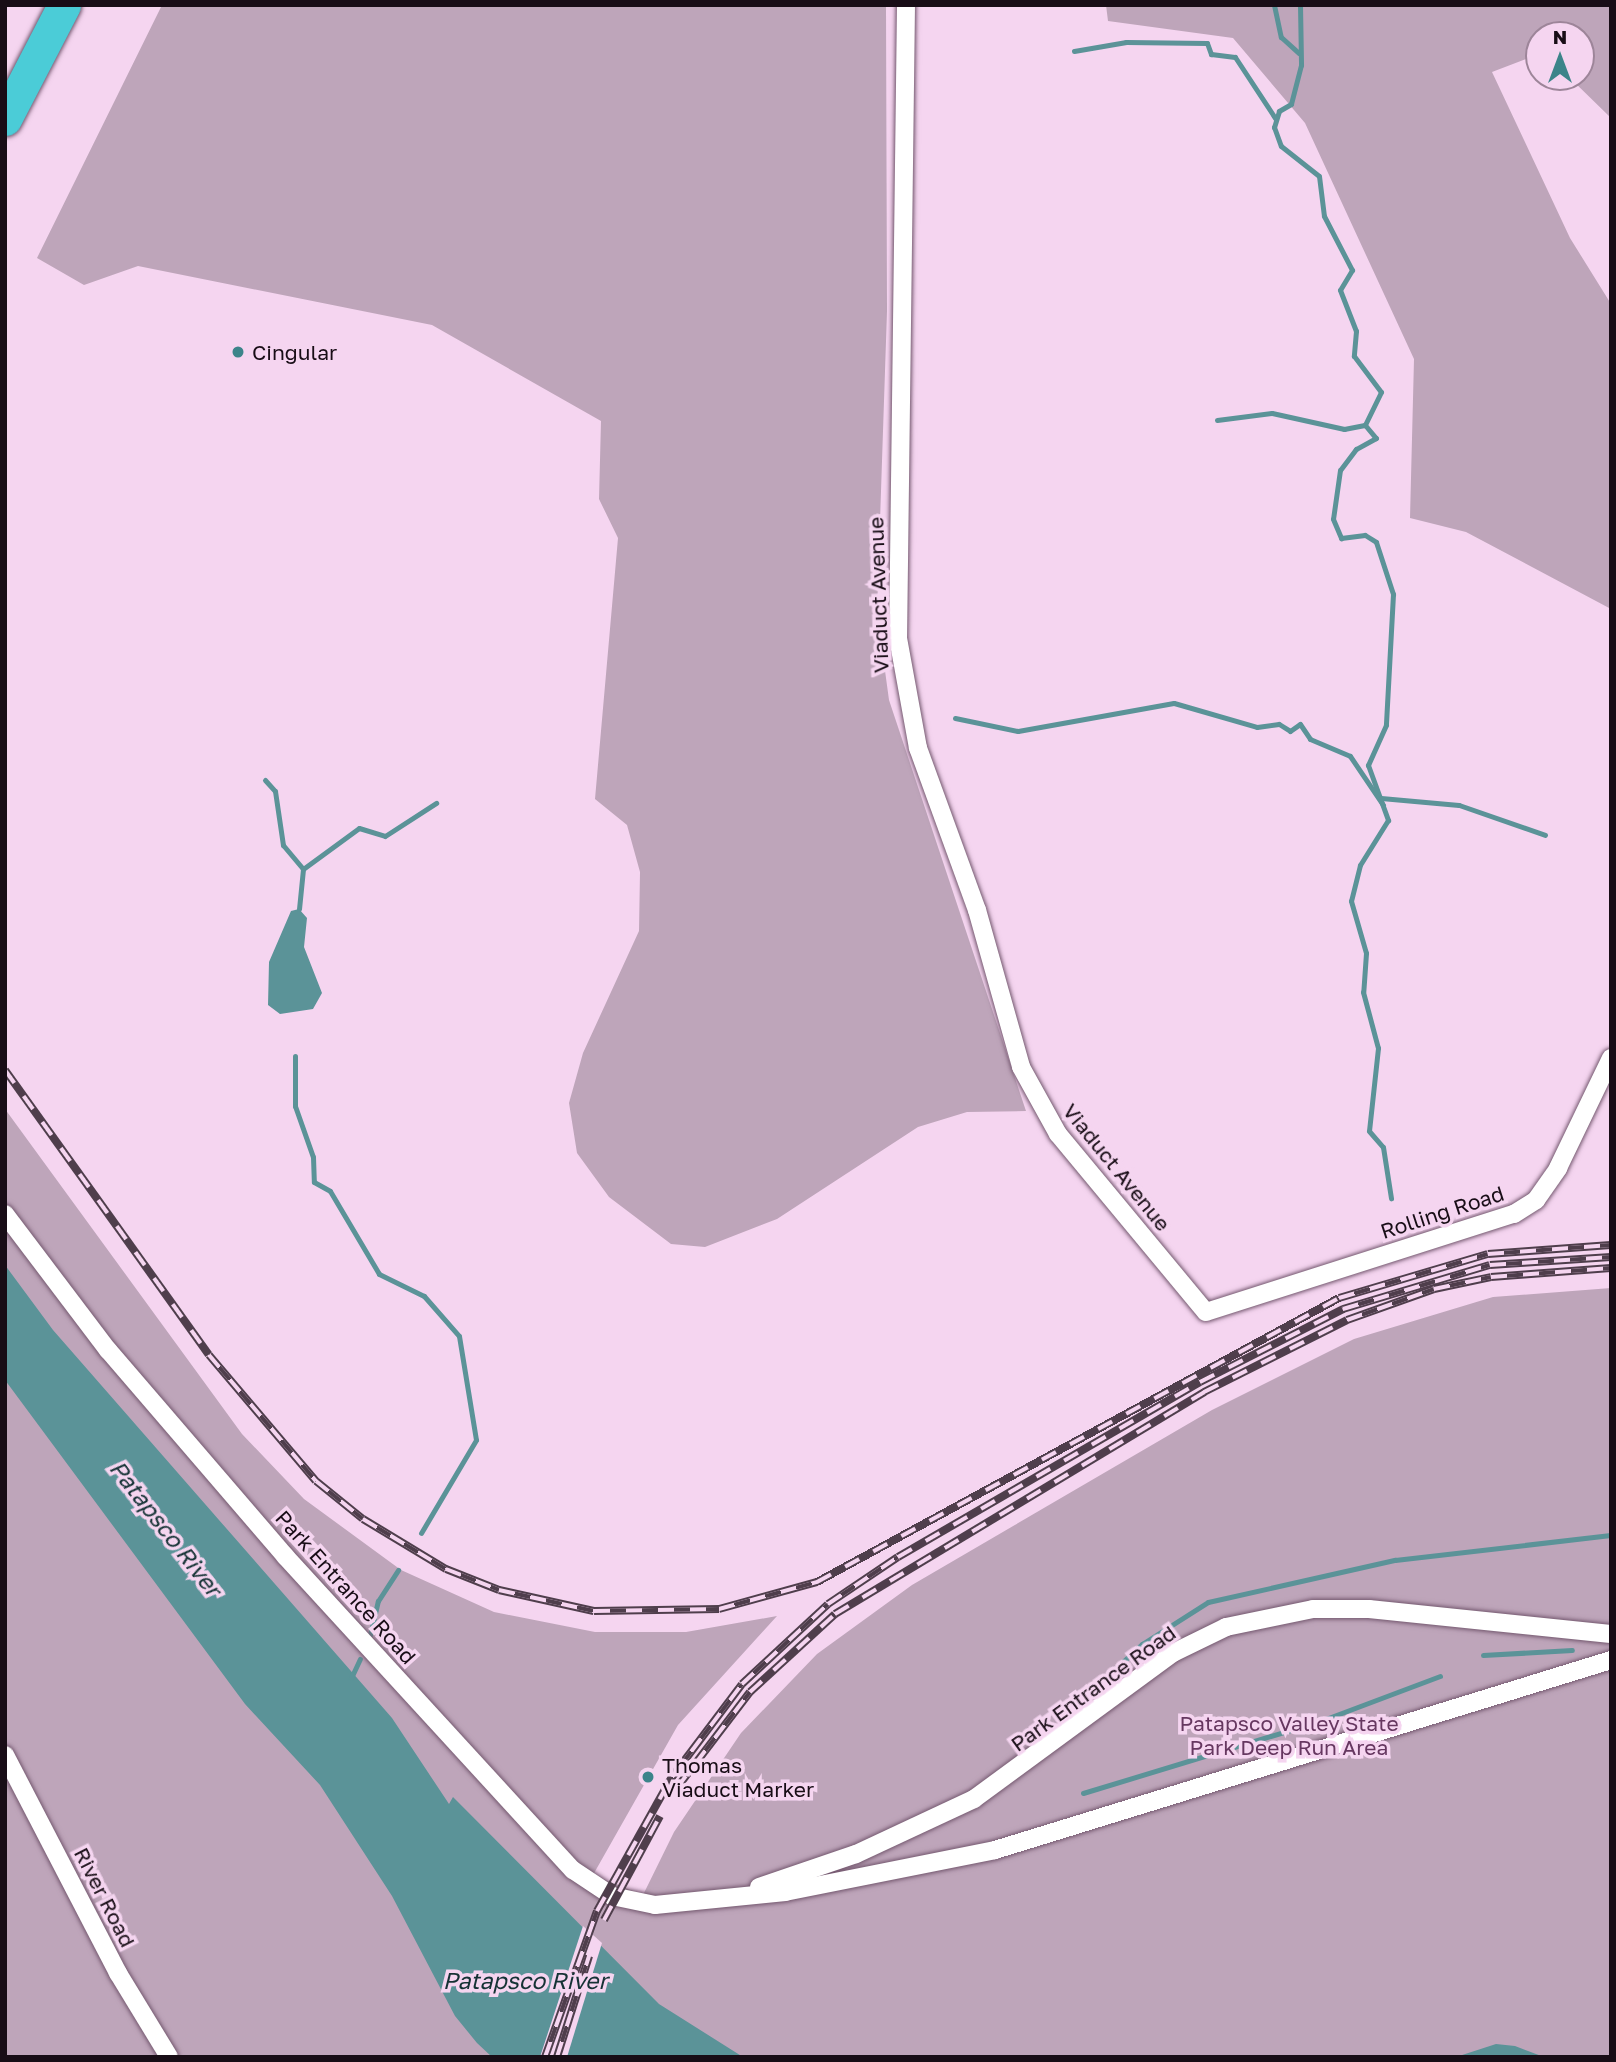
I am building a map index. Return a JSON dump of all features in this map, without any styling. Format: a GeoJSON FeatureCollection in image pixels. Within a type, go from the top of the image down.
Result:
{"type":"FeatureCollection","features":[{"type":"Feature","properties":{"kind":"highway"},"geometry":{"type":"LineString","coordinates":[[5,119],[64,5]]}},
{"type":"Feature","properties":{"kind":"street","name":"Viaduct Avenue"},"geometry":{"type":"LineString","coordinates":[[906,5],[908,169],[895,581],[905,692],[1037,1099],[1080,1163],[1206,1312]]}},
{"type":"Feature","properties":{"kind":"street","name":"Rolling Road"},"geometry":{"type":"LineString","coordinates":[[1206,1312],[1514,1214],[1536,1200],[1558,1168],[1611,1058]]}},
{"type":"Feature","properties":{"kind":"street","name":"Park Entrance Road"},"geometry":{"type":"LineString","coordinates":[[5,1214],[108,1350],[259,1525],[573,1870],[591,1885],[634,1902],[708,1901],[860,1881],[995,1850],[1611,1660]]}},
{"type":"Feature","properties":{"kind":"street","name":"Park Entrance Road"},"geometry":{"type":"LineString","coordinates":[[708,1901],[856,1854],[974,1799],[1173,1653],[1226,1628],[1313,1609],[1368,1609],[1611,1634]]}},
{"type":"Feature","properties":{"kind":"street","name":"River Road"},"geometry":{"type":"LineString","coordinates":[[5,1755],[130,1995],[169,2057]]}},
{"type":"Feature","properties":{"kind":"green space"},"geometry":{"type":"Polygon","coordinates":[[[162,5],[886,5],[887,311],[877,612],[889,700],[1026,1111],[967,1112],[918,1127],[777,1219],[705,1247],[671,1244],[609,1197],[577,1153],[569,1103],[583,1053],[639,931],[640,872],[627,825],[595,799],[618,538],[599,499],[601,421],[432,325],[138,266],[84,285],[37,258],[162,5]]]}},
{"type":"Feature","properties":{"kind":"green space"},"geometry":{"type":"Polygon","coordinates":[[[1106,5],[1611,5],[1611,118],[1583,91],[1595,91],[1595,21],[1525,21],[1525,59],[1492,72],[1570,238],[1611,304],[1611,609],[1466,532],[1410,518],[1414,359],[1305,123],[1233,38],[1108,21],[1106,5]]]}},
{"type":"Feature","properties":{"kind":"green space","name":"Patapsco Valley State Park Deep Run Area"},"geometry":{"type":"Polygon","coordinates":[[[5,1109],[242,1434],[304,1499],[401,1570],[494,1612],[595,1632],[686,1632],[777,1616],[678,1725],[593,1875],[643,1895],[674,1832],[741,1733],[817,1654],[912,1585],[1212,1410],[1354,1339],[1493,1297],[1611,1288],[1611,2057],[5,2057],[5,1109]]]}},
{"type":"Feature","properties":{"kind":"water"},"geometry":{"type":"Polygon","coordinates":[[[299,909],[307,918],[304,947],[322,993],[313,1009],[280,1014],[268,1005],[269,962],[291,911],[299,909]]]}},
{"type":"Feature","properties":{"kind":"water","name":"Patapsco River"},"geometry":{"type":"Polygon","coordinates":[[[5,1265],[53,1330],[392,1718],[449,1804],[453,1797],[659,2004],[743,2057],[492,2057],[477,2043],[455,2016],[392,1896],[320,1785],[245,1704],[5,1380],[5,1265]]]}},
{"type":"Feature","properties":{"kind":"water"},"geometry":{"type":"Polygon","coordinates":[[[1496,2044],[1515,2046],[1544,2057],[1456,2057],[1496,2044]]]}},
{"type":"Feature","properties":{"kind":"pier"},"geometry":{"type":"Polygon","coordinates":[[[583,1926],[602,1943],[567,2057],[540,2057],[583,1926]]]}},
{"type":"Feature","properties":{"kind":"waterway"},"geometry":{"type":"LineString","coordinates":[[1274,5],[1281,37],[1299,53]]}},
{"type":"Feature","properties":{"kind":"waterway"},"geometry":{"type":"LineString","coordinates":[[1300,5],[1301,65],[1291,104],[1279,111],[1274,127],[1281,146],[1319,176],[1324,216],[1352,270],[1340,290],[1356,331],[1354,356],[1381,392],[1365,425]]}},
{"type":"Feature","properties":{"kind":"waterway"},"geometry":{"type":"LineString","coordinates":[[1074,51],[1126,42],[1207,43],[1211,54],[1235,57],[1275,118]]}},
{"type":"Feature","properties":{"kind":"waterway"},"geometry":{"type":"LineString","coordinates":[[1217,420],[1272,413],[1344,429],[1365,425]]}},
{"type":"Feature","properties":{"kind":"waterway"},"geometry":{"type":"LineString","coordinates":[[1365,425],[1376,438],[1356,449],[1340,470],[1333,519],[1341,538],[1365,535],[1376,542],[1393,594],[1386,725],[1368,765],[1388,820],[1360,865],[1351,901],[1366,953],[1363,992],[1378,1048],[1369,1131],[1383,1147],[1391,1198]]}},
{"type":"Feature","properties":{"kind":"waterway"},"geometry":{"type":"LineString","coordinates":[[955,718],[1018,731],[1174,703],[1257,727],[1279,724],[1290,731],[1300,724],[1310,739],[1350,756],[1383,805]]}},
{"type":"Feature","properties":{"kind":"waterway"},"geometry":{"type":"LineString","coordinates":[[265,780],[275,791],[283,845],[303,869],[299,909]]}},
{"type":"Feature","properties":{"kind":"waterway"},"geometry":{"type":"LineString","coordinates":[[1381,798],[1459,805],[1545,835]]}},
{"type":"Feature","properties":{"kind":"waterway"},"geometry":{"type":"LineString","coordinates":[[303,869],[359,828],[385,836],[436,803]]}},
{"type":"Feature","properties":{"kind":"waterway"},"geometry":{"type":"LineString","coordinates":[[295,1056],[295,1106],[313,1157],[314,1182],[330,1191],[379,1274],[424,1296],[459,1336],[476,1440],[421,1533]]}},
{"type":"Feature","properties":{"kind":"waterway"},"geometry":{"type":"LineString","coordinates":[[1085,1697],[1142,1644],[1208,1602],[1395,1560],[1611,1535]]}},
{"type":"Feature","properties":{"kind":"waterway"},"geometry":{"type":"LineString","coordinates":[[370,1635],[378,1601],[398,1570]]}},
{"type":"Feature","properties":{"kind":"waterway"},"geometry":{"type":"LineString","coordinates":[[1483,1655],[1572,1650]]}},
{"type":"Feature","properties":{"kind":"waterway"},"geometry":{"type":"LineString","coordinates":[[351,1678],[360,1659]]}},
{"type":"Feature","properties":{"kind":"waterway"},"geometry":{"type":"LineString","coordinates":[[1083,1793],[1323,1720],[1440,1676]]}},
{"type":"Feature","properties":{"kind":"railway"},"geometry":{"type":"LineString","coordinates":[[5,1070],[209,1355],[316,1481],[363,1519],[446,1569],[499,1590],[594,1611],[719,1609],[817,1582],[1339,1298],[1488,1254],[1611,1245]]}},
{"type":"Feature","properties":{"kind":"railway"},"geometry":{"type":"LineString","coordinates":[[545,2057],[597,1911],[672,1777],[742,1684],[828,1604],[898,1557],[1200,1382],[1343,1309],[1490,1265],[1611,1257]]}},
{"type":"Feature","properties":{"kind":"railway"},"geometry":{"type":"LineString","coordinates":[[676,1789],[750,1692],[835,1614],[1204,1392],[1347,1320],[1434,1289],[1491,1277],[1611,1268]]}},
{"type":"Feature","properties":{"kind":"railway"},"geometry":{"type":"LineString","coordinates":[[604,1920],[660,1816]]}},
{"type":"Feature","properties":{"kind":"railway"},"geometry":{"type":"LineString","coordinates":[[557,2057],[589,1956]]}},
{"type":"Feature","properties":{"kind":"place","name":"Cingular"},"geometry":{"type":"Point","coordinates":[238,352]}},
{"type":"Feature","properties":{"kind":"place","name":"Thomas Viaduct Marker"},"geometry":{"type":"Point","coordinates":[648,1777]}}]}
